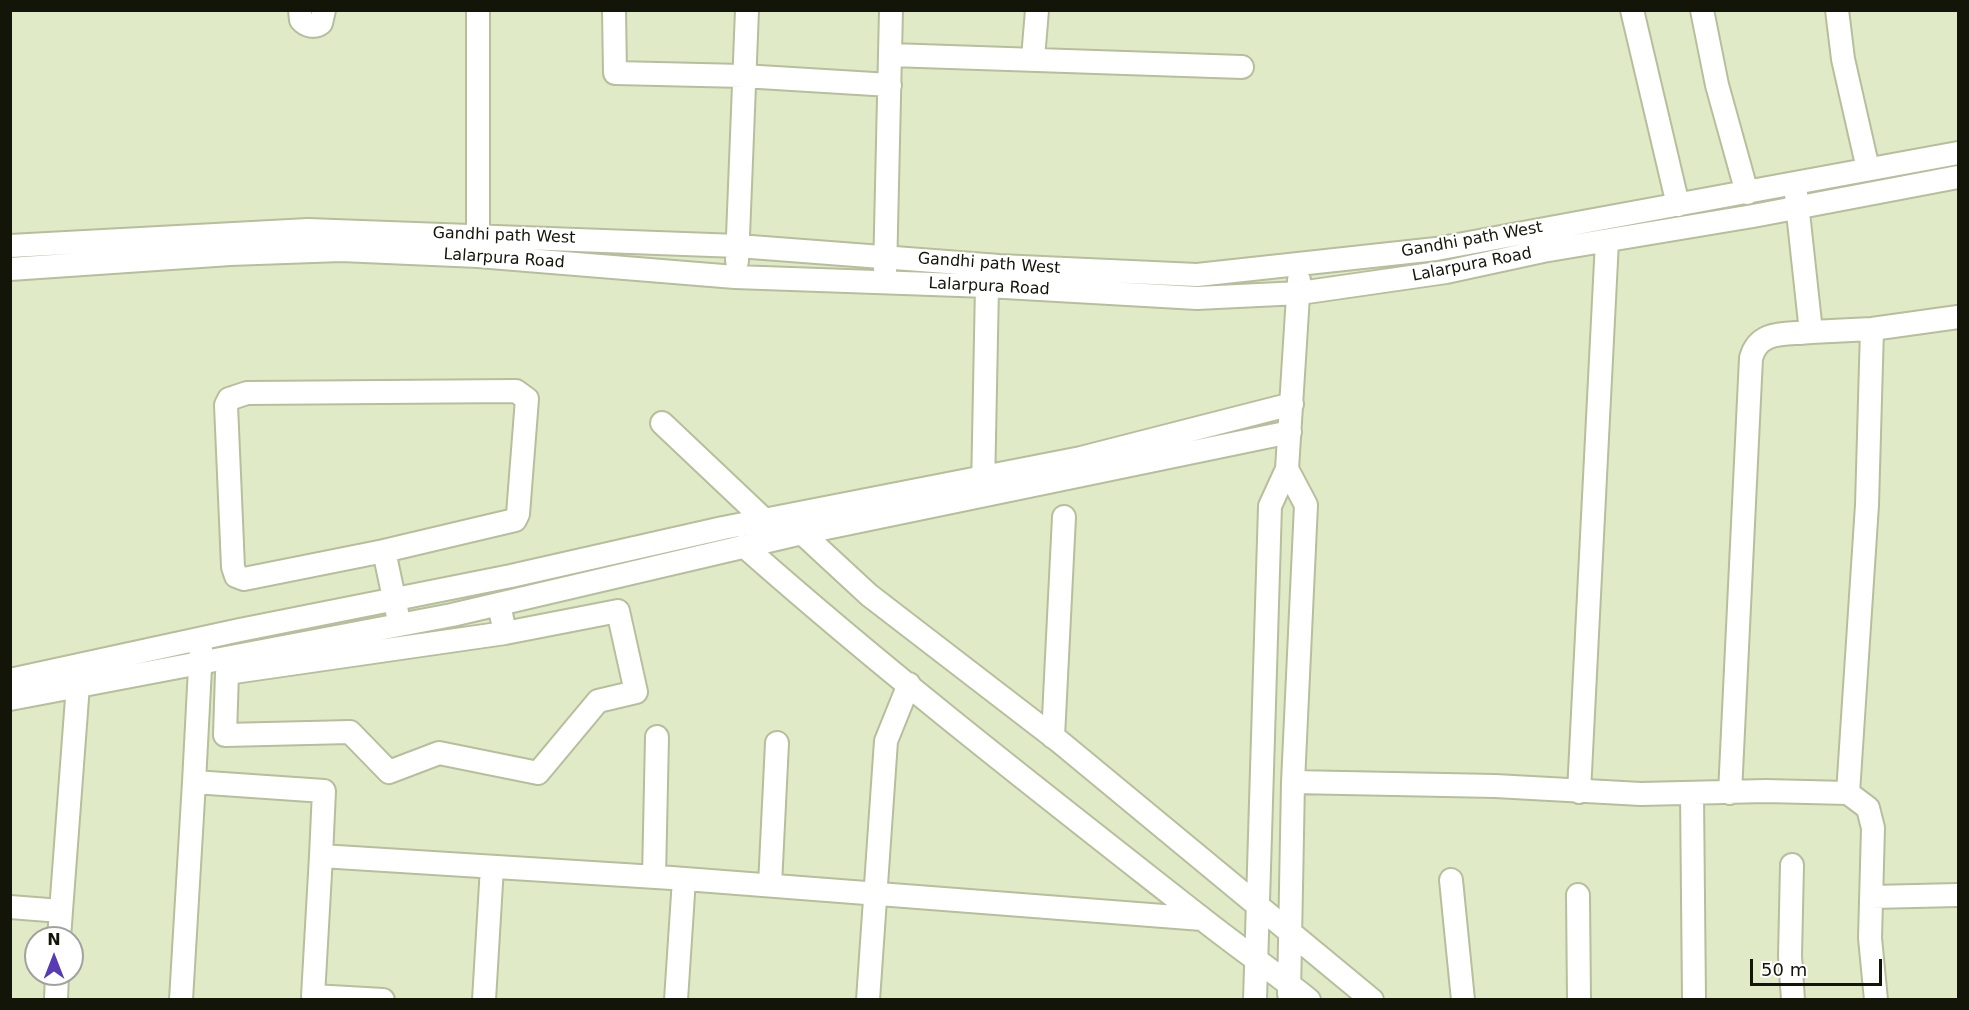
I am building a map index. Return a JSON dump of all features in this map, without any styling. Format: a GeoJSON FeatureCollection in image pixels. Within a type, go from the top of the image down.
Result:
{"type":"FeatureCollection","features":[{"type":"Feature","properties":{"kind":"street"},"geometry":{"type":"LineString","coordinates":[[300,10],[301,20],[313,26],[321,23],[324,10]]}},
{"type":"Feature","properties":{"kind":"street"},"geometry":{"type":"LineString","coordinates":[[478,10],[478,245]]}},
{"type":"Feature","properties":{"kind":"street"},"geometry":{"type":"LineString","coordinates":[[614,10],[615,73],[743,76],[891,85]]}},
{"type":"Feature","properties":{"kind":"street"},"geometry":{"type":"LineString","coordinates":[[735,277],[747,10]]}},
{"type":"Feature","properties":{"kind":"street"},"geometry":{"type":"LineString","coordinates":[[885,282],[891,10]]}},
{"type":"Feature","properties":{"kind":"street"},"geometry":{"type":"LineString","coordinates":[[1033,58],[1036,10]]}},
{"type":"Feature","properties":{"kind":"street"},"geometry":{"type":"LineString","coordinates":[[1632,10],[1678,205]]}},
{"type":"Feature","properties":{"kind":"street"},"geometry":{"type":"LineString","coordinates":[[1702,10],[1717,85],[1747,193]]}},
{"type":"Feature","properties":{"kind":"street"},"geometry":{"type":"LineString","coordinates":[[1837,10],[1843,59],[1868,169]]}},
{"type":"Feature","properties":{"kind":"street"},"geometry":{"type":"LineString","coordinates":[[891,55],[1033,58],[1242,67]]}},
{"type":"Feature","properties":{"kind":"street","name":"Gandhi path West"},"geometry":{"type":"LineString","coordinates":[[10,246],[308,230],[478,245],[738,246],[886,258],[1197,275],[1298,266],[1436,249],[1959,153]]}},
{"type":"Feature","properties":{"kind":"street","name":"Lalarpura Road"},"geometry":{"type":"LineString","coordinates":[[10,270],[230,254],[478,245],[735,277],[987,286],[1197,298],[1300,293],[1446,272],[1543,251],[1800,208],[1959,177]]}},
{"type":"Feature","properties":{"kind":"street"},"geometry":{"type":"LineString","coordinates":[[1794,184],[1800,208],[1811,332]]}},
{"type":"Feature","properties":{"kind":"street"},"geometry":{"type":"LineString","coordinates":[[1579,792],[1607,241]]}},
{"type":"Feature","properties":{"kind":"street"},"geometry":{"type":"LineString","coordinates":[[1255,999],[1270,506],[1287,469],[1300,293],[1298,266]]}},
{"type":"Feature","properties":{"kind":"street"},"geometry":{"type":"LineString","coordinates":[[983,485],[987,286]]}},
{"type":"Feature","properties":{"kind":"street"},"geometry":{"type":"LineString","coordinates":[[1730,793],[1751,358],[1754,345],[1762,338],[1811,332],[1872,329],[1959,317]]}},
{"type":"Feature","properties":{"kind":"street"},"geometry":{"type":"LineString","coordinates":[[1848,793],[1867,505],[1872,329]]}},
{"type":"Feature","properties":{"kind":"street"},"geometry":{"type":"LineString","coordinates":[[516,391],[523,393],[527,399],[526,433],[518,514],[515,520],[384,551],[244,579],[236,576],[233,567],[226,405],[229,399],[247,393],[516,391]]}},
{"type":"Feature","properties":{"kind":"street"},"geometry":{"type":"LineString","coordinates":[[10,680],[201,650],[400,625],[491,606],[793,535],[1293,404]]}},
{"type":"Feature","properties":{"kind":"street"},"geometry":{"type":"LineString","coordinates":[[662,423],[765,520],[793,535],[1053,737],[1372,999]]}},
{"type":"Feature","properties":{"kind":"street"},"geometry":{"type":"LineString","coordinates":[[10,699],[78,685],[394,599],[765,520],[899,495],[983,485],[1290,432]]}},
{"type":"Feature","properties":{"kind":"street"},"geometry":{"type":"LineString","coordinates":[[1287,469],[1306,505],[1293,782],[1289,992]]}},
{"type":"Feature","properties":{"kind":"street"},"geometry":{"type":"LineString","coordinates":[[1053,737],[1064,517]]}},
{"type":"Feature","properties":{"kind":"street"},"geometry":{"type":"LineString","coordinates":[[744,546],[909,684],[1202,919],[1257,960],[1289,992],[1309,999]]}},
{"type":"Feature","properties":{"kind":"street"},"geometry":{"type":"LineString","coordinates":[[384,551],[400,625]]}},
{"type":"Feature","properties":{"kind":"street"},"geometry":{"type":"LineString","coordinates":[[612,553],[619,576]]}},
{"type":"Feature","properties":{"kind":"street"},"geometry":{"type":"LineString","coordinates":[[476,583],[505,633]]}},
{"type":"Feature","properties":{"kind":"street"},"geometry":{"type":"LineString","coordinates":[[618,610],[636,692],[598,701],[538,773],[439,753],[388,772],[350,732],[225,735],[227,673],[505,633],[618,610]]}},
{"type":"Feature","properties":{"kind":"street"},"geometry":{"type":"LineString","coordinates":[[181,999],[201,650]]}},
{"type":"Feature","properties":{"kind":"street"},"geometry":{"type":"LineString","coordinates":[[868,999],[886,741],[909,684]]}},
{"type":"Feature","properties":{"kind":"street"},"geometry":{"type":"LineString","coordinates":[[60,926],[78,685]]}},
{"type":"Feature","properties":{"kind":"street"},"geometry":{"type":"LineString","coordinates":[[654,877],[657,737]]}},
{"type":"Feature","properties":{"kind":"street"},"geometry":{"type":"LineString","coordinates":[[770,885],[777,743]]}},
{"type":"Feature","properties":{"kind":"street"},"geometry":{"type":"LineString","coordinates":[[1293,782],[1495,786],[1579,792],[1848,793],[1868,808],[1873,828],[1870,938],[1876,999]]}},
{"type":"Feature","properties":{"kind":"street"},"geometry":{"type":"LineString","coordinates":[[194,783],[324,791],[313,998],[383,999]]}},
{"type":"Feature","properties":{"kind":"street"},"geometry":{"type":"LineString","coordinates":[[1692,794],[1694,999]]}},
{"type":"Feature","properties":{"kind":"street"},"geometry":{"type":"LineString","coordinates":[[321,856],[770,885],[1202,919]]}},
{"type":"Feature","properties":{"kind":"street"},"geometry":{"type":"LineString","coordinates":[[1792,865],[1790,957],[1793,999]]}},
{"type":"Feature","properties":{"kind":"street"},"geometry":{"type":"LineString","coordinates":[[484,999],[492,867]]}},
{"type":"Feature","properties":{"kind":"street"},"geometry":{"type":"LineString","coordinates":[[676,999],[684,879]]}},
{"type":"Feature","properties":{"kind":"street"},"geometry":{"type":"LineString","coordinates":[[1451,880],[1463,999]]}},
{"type":"Feature","properties":{"kind":"street"},"geometry":{"type":"LineString","coordinates":[[1578,895],[1580,999]]}},
{"type":"Feature","properties":{"kind":"street"},"geometry":{"type":"LineString","coordinates":[[1872,897],[1959,895]]}},
{"type":"Feature","properties":{"kind":"street"},"geometry":{"type":"LineString","coordinates":[[10,907],[61,911]]}}]}
